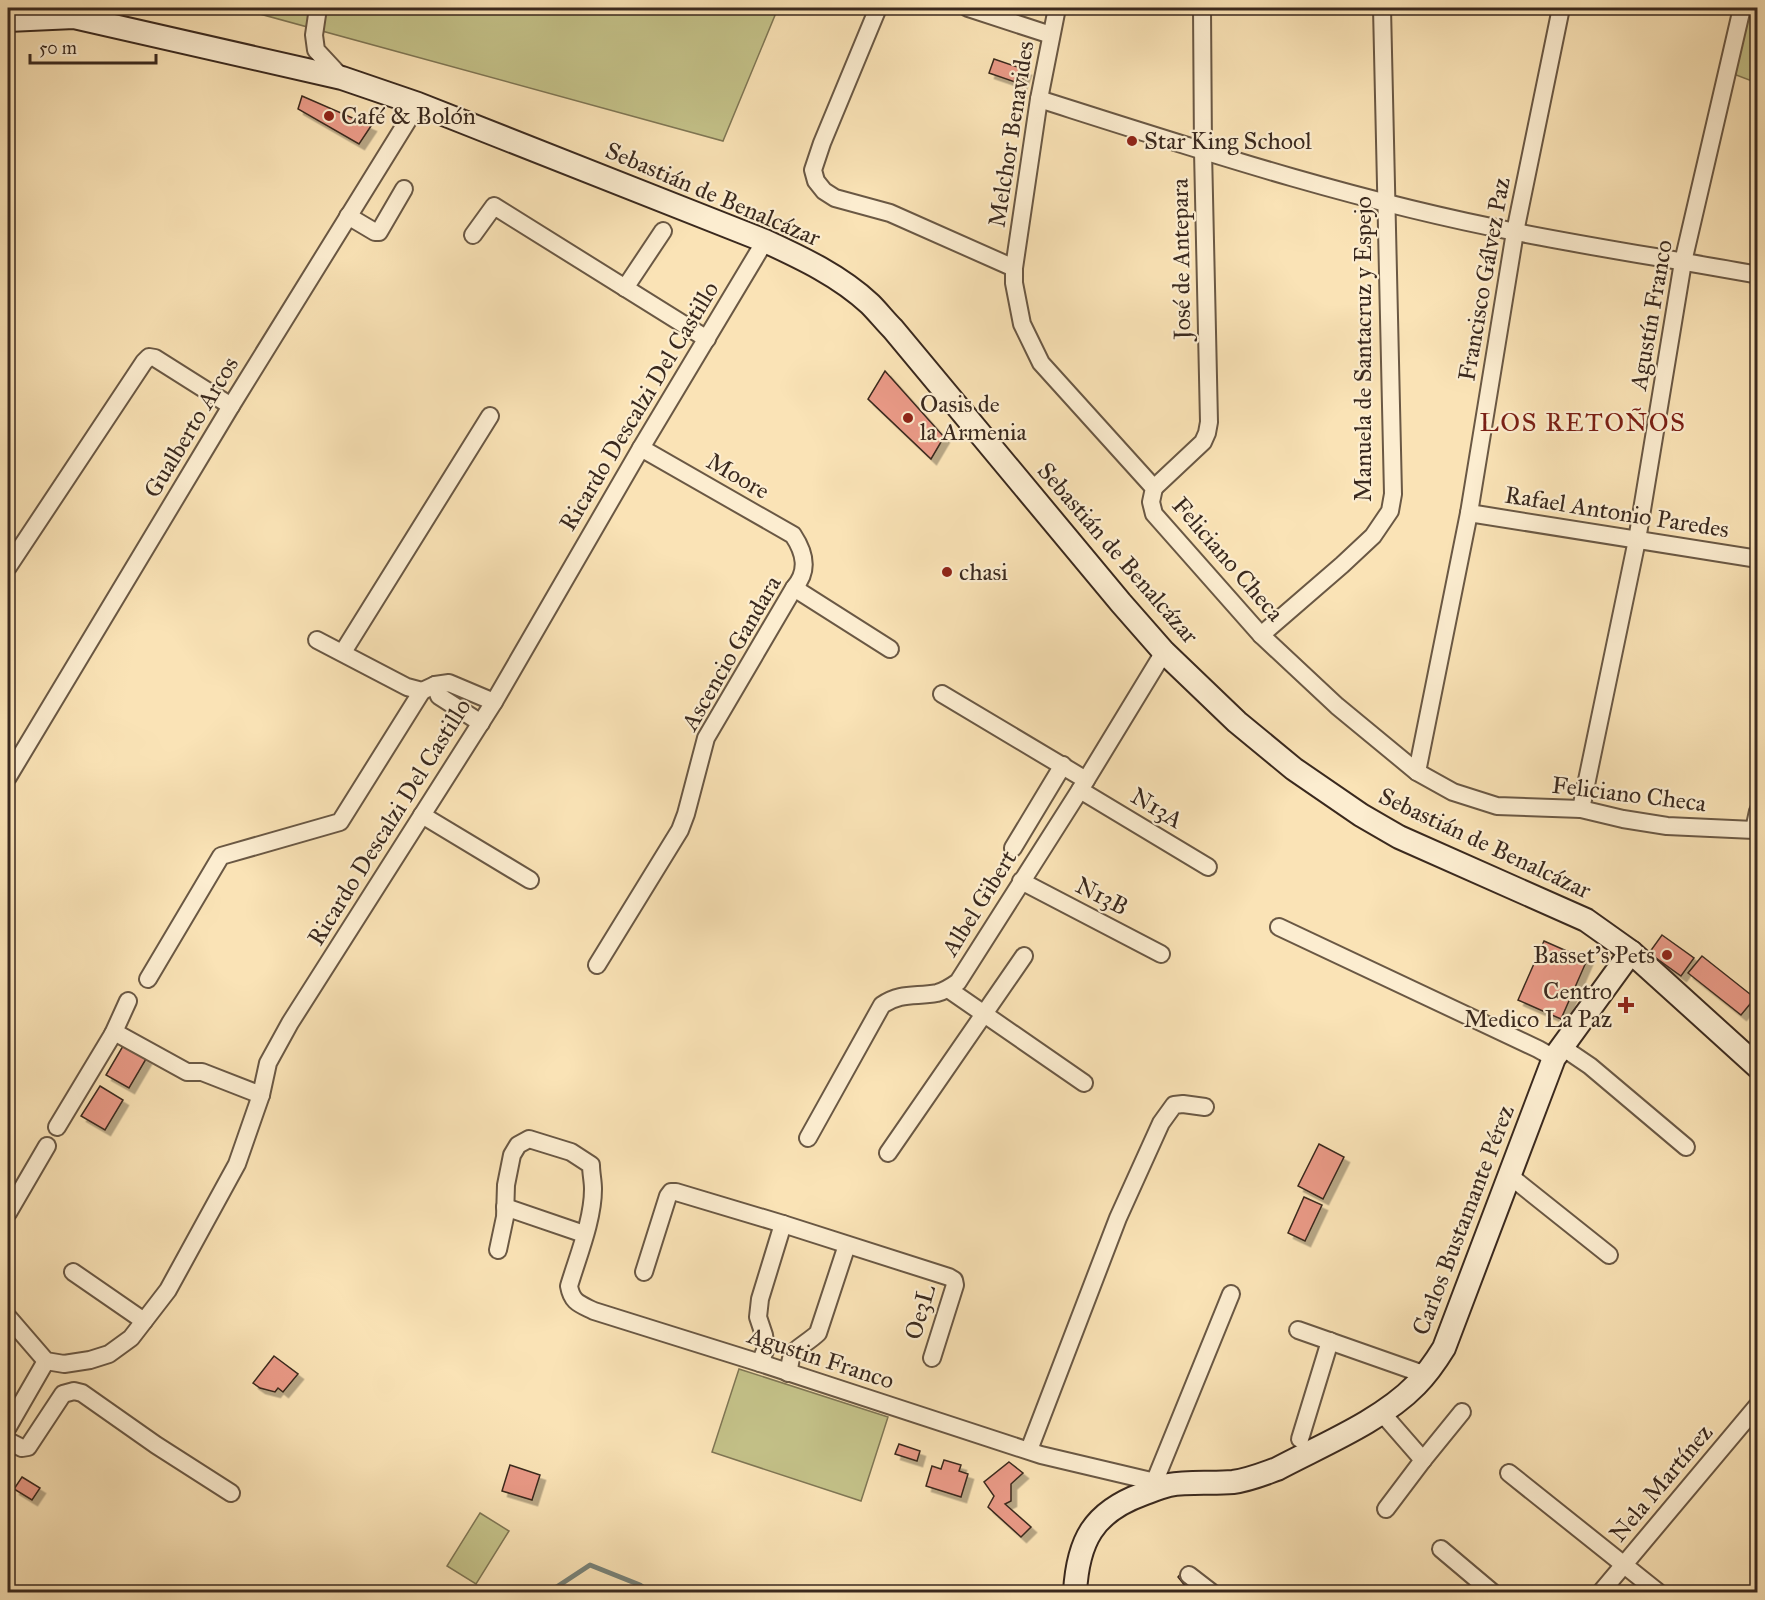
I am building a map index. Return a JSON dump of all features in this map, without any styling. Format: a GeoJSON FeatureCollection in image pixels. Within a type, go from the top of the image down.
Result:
{"type":"FeatureCollection","features":[{"type":"Feature","properties":{"kind":"main road","name":"Sebastián de Benalcázar"},"geometry":{"type":"LineString","coordinates":[[8,20],[74,17],[342,78],[418,104],[765,241],[806,260],[870,304],[1164,652],[1245,729],[1294,769],[1361,815],[1399,837],[1586,920],[1631,952],[1758,1068]]}},
{"type":"Feature","properties":{"kind":"main road","name":"Carlos Bustamante Pérez"},"geometry":{"type":"LineString","coordinates":[[1076,1593],[1077,1570],[1093,1527],[1108,1512],[1126,1500],[1161,1484],[1235,1482],[1260,1476],[1382,1413],[1415,1387],[1426,1375],[1444,1348],[1558,1052],[1631,952]]}},
{"type":"Feature","properties":{"kind":"street"},"geometry":{"type":"LineString","coordinates":[[318,8],[314,35],[316,50],[342,78]]}},
{"type":"Feature","properties":{"kind":"street"},"geometry":{"type":"LineString","coordinates":[[878,8],[822,143],[813,170],[816,181],[824,191],[835,198],[890,213],[1014,268]]}},
{"type":"Feature","properties":{"kind":"street"},"geometry":{"type":"LineString","coordinates":[[968,8],[1051,35]]}},
{"type":"Feature","properties":{"kind":"street","name":"Melchor Benavides"},"geometry":{"type":"LineString","coordinates":[[1014,268],[1039,99],[1057,8]]}},
{"type":"Feature","properties":{"kind":"street","name":"José de Antepara"},"geometry":{"type":"LineString","coordinates":[[1154,488],[1203,442],[1209,422],[1202,8]]}},
{"type":"Feature","properties":{"kind":"street","name":"Manuela de Santacruz y Espejo"},"geometry":{"type":"LineString","coordinates":[[1261,635],[1373,536],[1390,511],[1393,494],[1382,8]]}},
{"type":"Feature","properties":{"kind":"street","name":"Francisco Gálvez Paz"},"geometry":{"type":"LineString","coordinates":[[1417,772],[1469,513],[1515,232],[1561,8]]}},
{"type":"Feature","properties":{"kind":"street","name":"Agustín Franco"},"geometry":{"type":"LineString","coordinates":[[1581,809],[1637,540],[1683,261],[1742,8]]}},
{"type":"Feature","properties":{"kind":"street"},"geometry":{"type":"LineString","coordinates":[[1039,99],[1203,152],[1386,202],[1515,232],[1758,275]]}},
{"type":"Feature","properties":{"kind":"street","name":"Gualberto Arcos"},"geometry":{"type":"LineString","coordinates":[[10,768],[418,104]]}},
{"type":"Feature","properties":{"kind":"street"},"geometry":{"type":"LineString","coordinates":[[348,216],[378,232],[404,189]]}},
{"type":"Feature","properties":{"kind":"street"},"geometry":{"type":"LineString","coordinates":[[473,235],[494,206],[707,339]]}},
{"type":"Feature","properties":{"kind":"street"},"geometry":{"type":"LineString","coordinates":[[625,288],[663,231]]}},
{"type":"Feature","properties":{"kind":"street","name":"Ricardo Descalzi Del Castillo"},"geometry":{"type":"LineString","coordinates":[[46,1361],[64,1364],[109,1354],[131,1338],[168,1290],[237,1164],[261,1095],[268,1064],[291,1023],[494,702],[641,448],[765,241]]}},
{"type":"Feature","properties":{"kind":"street","name":"Feliciano Checa"},"geometry":{"type":"LineString","coordinates":[[1014,268],[1014,283],[1022,324],[1041,363],[1154,488],[1151,502],[1154,514],[1261,635],[1337,706],[1417,772],[1453,792],[1497,806],[1581,809],[1667,826],[1756,831]]}},
{"type":"Feature","properties":{"kind":"street"},"geometry":{"type":"LineString","coordinates":[[8,567],[149,357],[155,358],[231,406]]}},
{"type":"Feature","properties":{"kind":"street"},"geometry":{"type":"LineString","coordinates":[[343,652],[490,416]]}},
{"type":"Feature","properties":{"kind":"street","name":"Moore"},"geometry":{"type":"LineString","coordinates":[[641,448],[793,535],[802,554]]}},
{"type":"Feature","properties":{"kind":"street","name":"Rafael Antonio Paredes"},"geometry":{"type":"LineString","coordinates":[[1469,513],[1758,559]]}},
{"type":"Feature","properties":{"kind":"street","name":"Ascencio Gandara"},"geometry":{"type":"LineString","coordinates":[[597,965],[681,830],[706,738],[800,581],[804,565],[802,554]]}},
{"type":"Feature","properties":{"kind":"street"},"geometry":{"type":"LineString","coordinates":[[794,588],[890,649]]}},
{"type":"Feature","properties":{"kind":"street"},"geometry":{"type":"LineString","coordinates":[[317,640],[407,687],[429,688],[449,683],[494,702]]}},
{"type":"Feature","properties":{"kind":"street","name":"Albel Gibert"},"geometry":{"type":"LineString","coordinates":[[808,1138],[882,1005],[892,998],[938,993],[958,982],[1164,652]]}},
{"type":"Feature","properties":{"kind":"street"},"geometry":{"type":"LineString","coordinates":[[429,688],[481,723]]}},
{"type":"Feature","properties":{"kind":"street"},"geometry":{"type":"LineString","coordinates":[[148,979],[221,856],[340,822],[429,688]]}},
{"type":"Feature","properties":{"kind":"street","name":"N13A"},"geometry":{"type":"LineString","coordinates":[[942,693],[1063,765],[1083,785],[1208,867]]}},
{"type":"Feature","properties":{"kind":"street"},"geometry":{"type":"LineString","coordinates":[[1013,848],[1063,765]]}},
{"type":"Feature","properties":{"kind":"street"},"geometry":{"type":"LineString","coordinates":[[1756,831],[1758,811]]}},
{"type":"Feature","properties":{"kind":"street"},"geometry":{"type":"LineString","coordinates":[[422,815],[530,880]]}},
{"type":"Feature","properties":{"kind":"street","name":"N13B"},"geometry":{"type":"LineString","coordinates":[[1021,881],[1161,954]]}},
{"type":"Feature","properties":{"kind":"street"},"geometry":{"type":"LineString","coordinates":[[1279,927],[1538,1049],[1558,1052],[1590,1066],[1686,1147]]}},
{"type":"Feature","properties":{"kind":"street"},"geometry":{"type":"LineString","coordinates":[[888,1153],[1024,956]]}},
{"type":"Feature","properties":{"kind":"street"},"geometry":{"type":"LineString","coordinates":[[948,989],[1084,1083]]}},
{"type":"Feature","properties":{"kind":"street"},"geometry":{"type":"LineString","coordinates":[[57,1127],[113,1034],[128,1001]]}},
{"type":"Feature","properties":{"kind":"street"},"geometry":{"type":"LineString","coordinates":[[113,1034],[118,1034],[187,1072],[202,1072],[261,1095]]}},
{"type":"Feature","properties":{"kind":"street"},"geometry":{"type":"LineString","coordinates":[[1029,1450],[1118,1218],[1161,1123],[1173,1105],[1205,1107]]}},
{"type":"Feature","properties":{"kind":"street","name":"Agustin Franco"},"geometry":{"type":"LineString","coordinates":[[505,1207],[506,1185],[514,1149],[518,1145],[529,1140],[571,1152],[591,1165],[593,1187],[592,1204],[569,1286],[574,1301],[594,1311],[1041,1455],[1161,1484]]}},
{"type":"Feature","properties":{"kind":"street"},"geometry":{"type":"LineString","coordinates":[[8,1213],[48,1146]]}},
{"type":"Feature","properties":{"kind":"street"},"geometry":{"type":"LineString","coordinates":[[1510,1176],[1609,1255]]}},
{"type":"Feature","properties":{"kind":"street"},"geometry":{"type":"LineString","coordinates":[[644,1272],[671,1192],[847,1245],[818,1333],[792,1354],[788,1373]]}},
{"type":"Feature","properties":{"kind":"street"},"geometry":{"type":"LineString","coordinates":[[498,1250],[505,1207],[584,1234]]}},
{"type":"Feature","properties":{"kind":"street"},"geometry":{"type":"LineString","coordinates":[[760,1363],[766,1348],[758,1317],[760,1299],[783,1224]]}},
{"type":"Feature","properties":{"kind":"street","name":"Oe3L"},"geometry":{"type":"LineString","coordinates":[[847,1245],[954,1280],[955,1285],[932,1358]]}},
{"type":"Feature","properties":{"kind":"street"},"geometry":{"type":"LineString","coordinates":[[73,1272],[144,1321]]}},
{"type":"Feature","properties":{"kind":"street"},"geometry":{"type":"LineString","coordinates":[[1161,1484],[1231,1294]]}},
{"type":"Feature","properties":{"kind":"street"},"geometry":{"type":"LineString","coordinates":[[8,1317],[46,1361],[8,1427]]}},
{"type":"Feature","properties":{"kind":"street"},"geometry":{"type":"LineString","coordinates":[[1298,1330],[1426,1375]]}},
{"type":"Feature","properties":{"kind":"street"},"geometry":{"type":"LineString","coordinates":[[1300,1439],[1330,1341]]}},
{"type":"Feature","properties":{"kind":"street"},"geometry":{"type":"LineString","coordinates":[[8,1441],[22,1448],[28,1448],[63,1394],[74,1391],[82,1394],[231,1493]]}},
{"type":"Feature","properties":{"kind":"street","name":"Nela Martínez"},"geometry":{"type":"LineString","coordinates":[[1601,1593],[1758,1405]]}},
{"type":"Feature","properties":{"kind":"street"},"geometry":{"type":"LineString","coordinates":[[1386,1509],[1462,1412]]}},
{"type":"Feature","properties":{"kind":"street"},"geometry":{"type":"LineString","coordinates":[[1382,1413],[1423,1460]]}},
{"type":"Feature","properties":{"kind":"street"},"geometry":{"type":"LineString","coordinates":[[1509,1473],[1658,1593]]}},
{"type":"Feature","properties":{"kind":"street"},"geometry":{"type":"LineString","coordinates":[[1441,1549],[1492,1593]]}},
{"type":"Feature","properties":{"kind":"street"},"geometry":{"type":"LineString","coordinates":[[1189,1575],[1211,1593]]}},
{"type":"Feature","properties":{"kind":"shaded area"},"geometry":{"type":"Polygon","coordinates":[[[238,8],[778,8],[723,141],[238,8]]]}},
{"type":"Feature","properties":{"kind":"shaded area"},"geometry":{"type":"Polygon","coordinates":[[[1753,8],[1757,8],[1757,83],[1731,73],[1743,23],[1753,8]]]}},
{"type":"Feature","properties":{"kind":"shaded area"},"geometry":{"type":"Polygon","coordinates":[[[739,1369],[888,1417],[861,1501],[712,1452],[739,1369]]]}},
{"type":"Feature","properties":{"kind":"shaded area"},"geometry":{"type":"Polygon","coordinates":[[[480,1513],[509,1531],[476,1584],[447,1566],[480,1513]]]}},
{"type":"Feature","properties":{"kind":"building"},"geometry":{"type":"Polygon","coordinates":[[[994,59],[1026,70],[1021,84],[989,73],[994,59]]]}},
{"type":"Feature","properties":{"kind":"building"},"geometry":{"type":"Polygon","coordinates":[[[302,96],[371,126],[359,144],[298,109],[302,96]]]}},
{"type":"Feature","properties":{"kind":"building","name":"Oasis de la Armenia"},"geometry":{"type":"Polygon","coordinates":[[[885,371],[944,437],[931,459],[868,399],[885,371]]]}},
{"type":"Feature","properties":{"kind":"building"},"geometry":{"type":"Polygon","coordinates":[[[1662,935],[1694,958],[1681,976],[1649,953],[1662,935]]]}},
{"type":"Feature","properties":{"kind":"building"},"geometry":{"type":"Polygon","coordinates":[[[1544,941],[1587,960],[1561,1019],[1518,1000],[1544,941]]]}},
{"type":"Feature","properties":{"kind":"building"},"geometry":{"type":"Polygon","coordinates":[[[1702,956],[1755,998],[1741,1015],[1688,973],[1702,956]]]}},
{"type":"Feature","properties":{"kind":"building"},"geometry":{"type":"Polygon","coordinates":[[[123,1046],[146,1059],[129,1088],[106,1075],[123,1046]]]}},
{"type":"Feature","properties":{"kind":"building"},"geometry":{"type":"Polygon","coordinates":[[[100,1086],[123,1100],[105,1130],[81,1116],[100,1086]]]}},
{"type":"Feature","properties":{"kind":"building"},"geometry":{"type":"Polygon","coordinates":[[[1319,1144],[1344,1157],[1323,1199],[1298,1186],[1319,1144]]]}},
{"type":"Feature","properties":{"kind":"building"},"geometry":{"type":"Polygon","coordinates":[[[1304,1197],[1322,1205],[1305,1241],[1288,1233],[1304,1197]]]}},
{"type":"Feature","properties":{"kind":"building"},"geometry":{"type":"Polygon","coordinates":[[[274,1356],[298,1374],[283,1392],[278,1388],[275,1392],[260,1388],[253,1383],[274,1356]]]}},
{"type":"Feature","properties":{"kind":"building"},"geometry":{"type":"Polygon","coordinates":[[[899,1444],[920,1451],[917,1461],[895,1454],[899,1444]]]}},
{"type":"Feature","properties":{"kind":"building"},"geometry":{"type":"Polygon","coordinates":[[[944,1460],[961,1465],[959,1471],[968,1474],[961,1497],[926,1486],[932,1466],[941,1469],[944,1460]]]}},
{"type":"Feature","properties":{"kind":"building"},"geometry":{"type":"Polygon","coordinates":[[[1009,1462],[1023,1473],[1011,1484],[1011,1501],[1005,1504],[1031,1527],[1021,1537],[988,1507],[994,1496],[984,1482],[1009,1462]]]}},
{"type":"Feature","properties":{"kind":"building"},"geometry":{"type":"Polygon","coordinates":[[[510,1465],[540,1475],[532,1500],[502,1491],[510,1465]]]}},
{"type":"Feature","properties":{"kind":"building"},"geometry":{"type":"Polygon","coordinates":[[[22,1477],[40,1488],[32,1500],[14,1489],[22,1477]]]}},
{"type":"Feature","properties":{"kind":"building"},"geometry":{"type":"Polygon","coordinates":[[[1182,1572],[1204,1592],[1190,1592],[1178,1577],[1182,1572]]]}},
{"type":"Feature","properties":{"kind":"waterway"},"geometry":{"type":"LineString","coordinates":[[549,1592],[590,1565],[640,1585],[650,1592]]}},
{"type":"Feature","properties":{"kind":"place","name":"Café & Bolón"},"geometry":{"type":"Point","coordinates":[329,116]}},
{"type":"Feature","properties":{"kind":"place","name":"Star King School"},"geometry":{"type":"Point","coordinates":[1132,141]}},
{"type":"Feature","properties":{"kind":"place","name":"Oasis de la Armenia"},"geometry":{"type":"Point","coordinates":[908,418]}},
{"type":"Feature","properties":{"kind":"place","name":"chasi"},"geometry":{"type":"Point","coordinates":[947,572]}},
{"type":"Feature","properties":{"kind":"place","name":"Basset's Pets"},"geometry":{"type":"Point","coordinates":[1667,955]}},
{"type":"Feature","properties":{"kind":"place","name":"Centro Medico La Paz"},"geometry":{"type":"Point","coordinates":[1626,1005]}},
{"type":"Feature","properties":{"kind":"district","name":"LOS RETOÑOS"},"geometry":{"type":"Point","coordinates":[1583,422]}}]}
